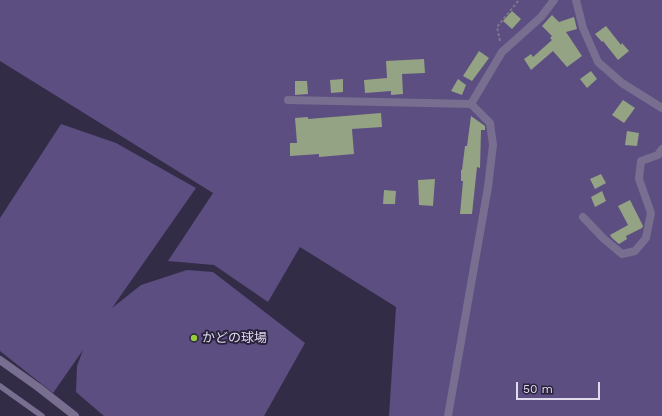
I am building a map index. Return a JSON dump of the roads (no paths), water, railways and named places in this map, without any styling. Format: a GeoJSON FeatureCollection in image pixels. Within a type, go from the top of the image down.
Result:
{"type":"FeatureCollection","features":[{"type":"Feature","properties":{"kind":"street"},"geometry":{"type":"LineString","coordinates":[[471,104],[502,52],[541,17],[554,0]]}},
{"type":"Feature","properties":{"kind":"street"},"geometry":{"type":"LineString","coordinates":[[576,0],[583,28],[598,62],[622,83],[662,108]]}},
{"type":"Feature","properties":{"kind":"street"},"geometry":{"type":"LineString","coordinates":[[288,100],[471,104],[490,123],[493,145],[488,187],[448,416]]}},
{"type":"Feature","properties":{"kind":"street"},"geometry":{"type":"LineString","coordinates":[[583,217],[603,238],[622,254],[635,251],[646,238],[651,213],[639,179],[641,161],[658,155],[662,149]]}},
{"type":"Feature","properties":{"kind":"street"},"geometry":{"type":"LineString","coordinates":[[0,360],[75,416]]}},
{"type":"Feature","properties":{"kind":"lane"},"geometry":{"type":"LineString","coordinates":[[0,386],[42,416]]}},
{"type":"Feature","properties":{"kind":"place","name":"かどの球場"},"geometry":{"type":"Point","coordinates":[194,338]}}]}
